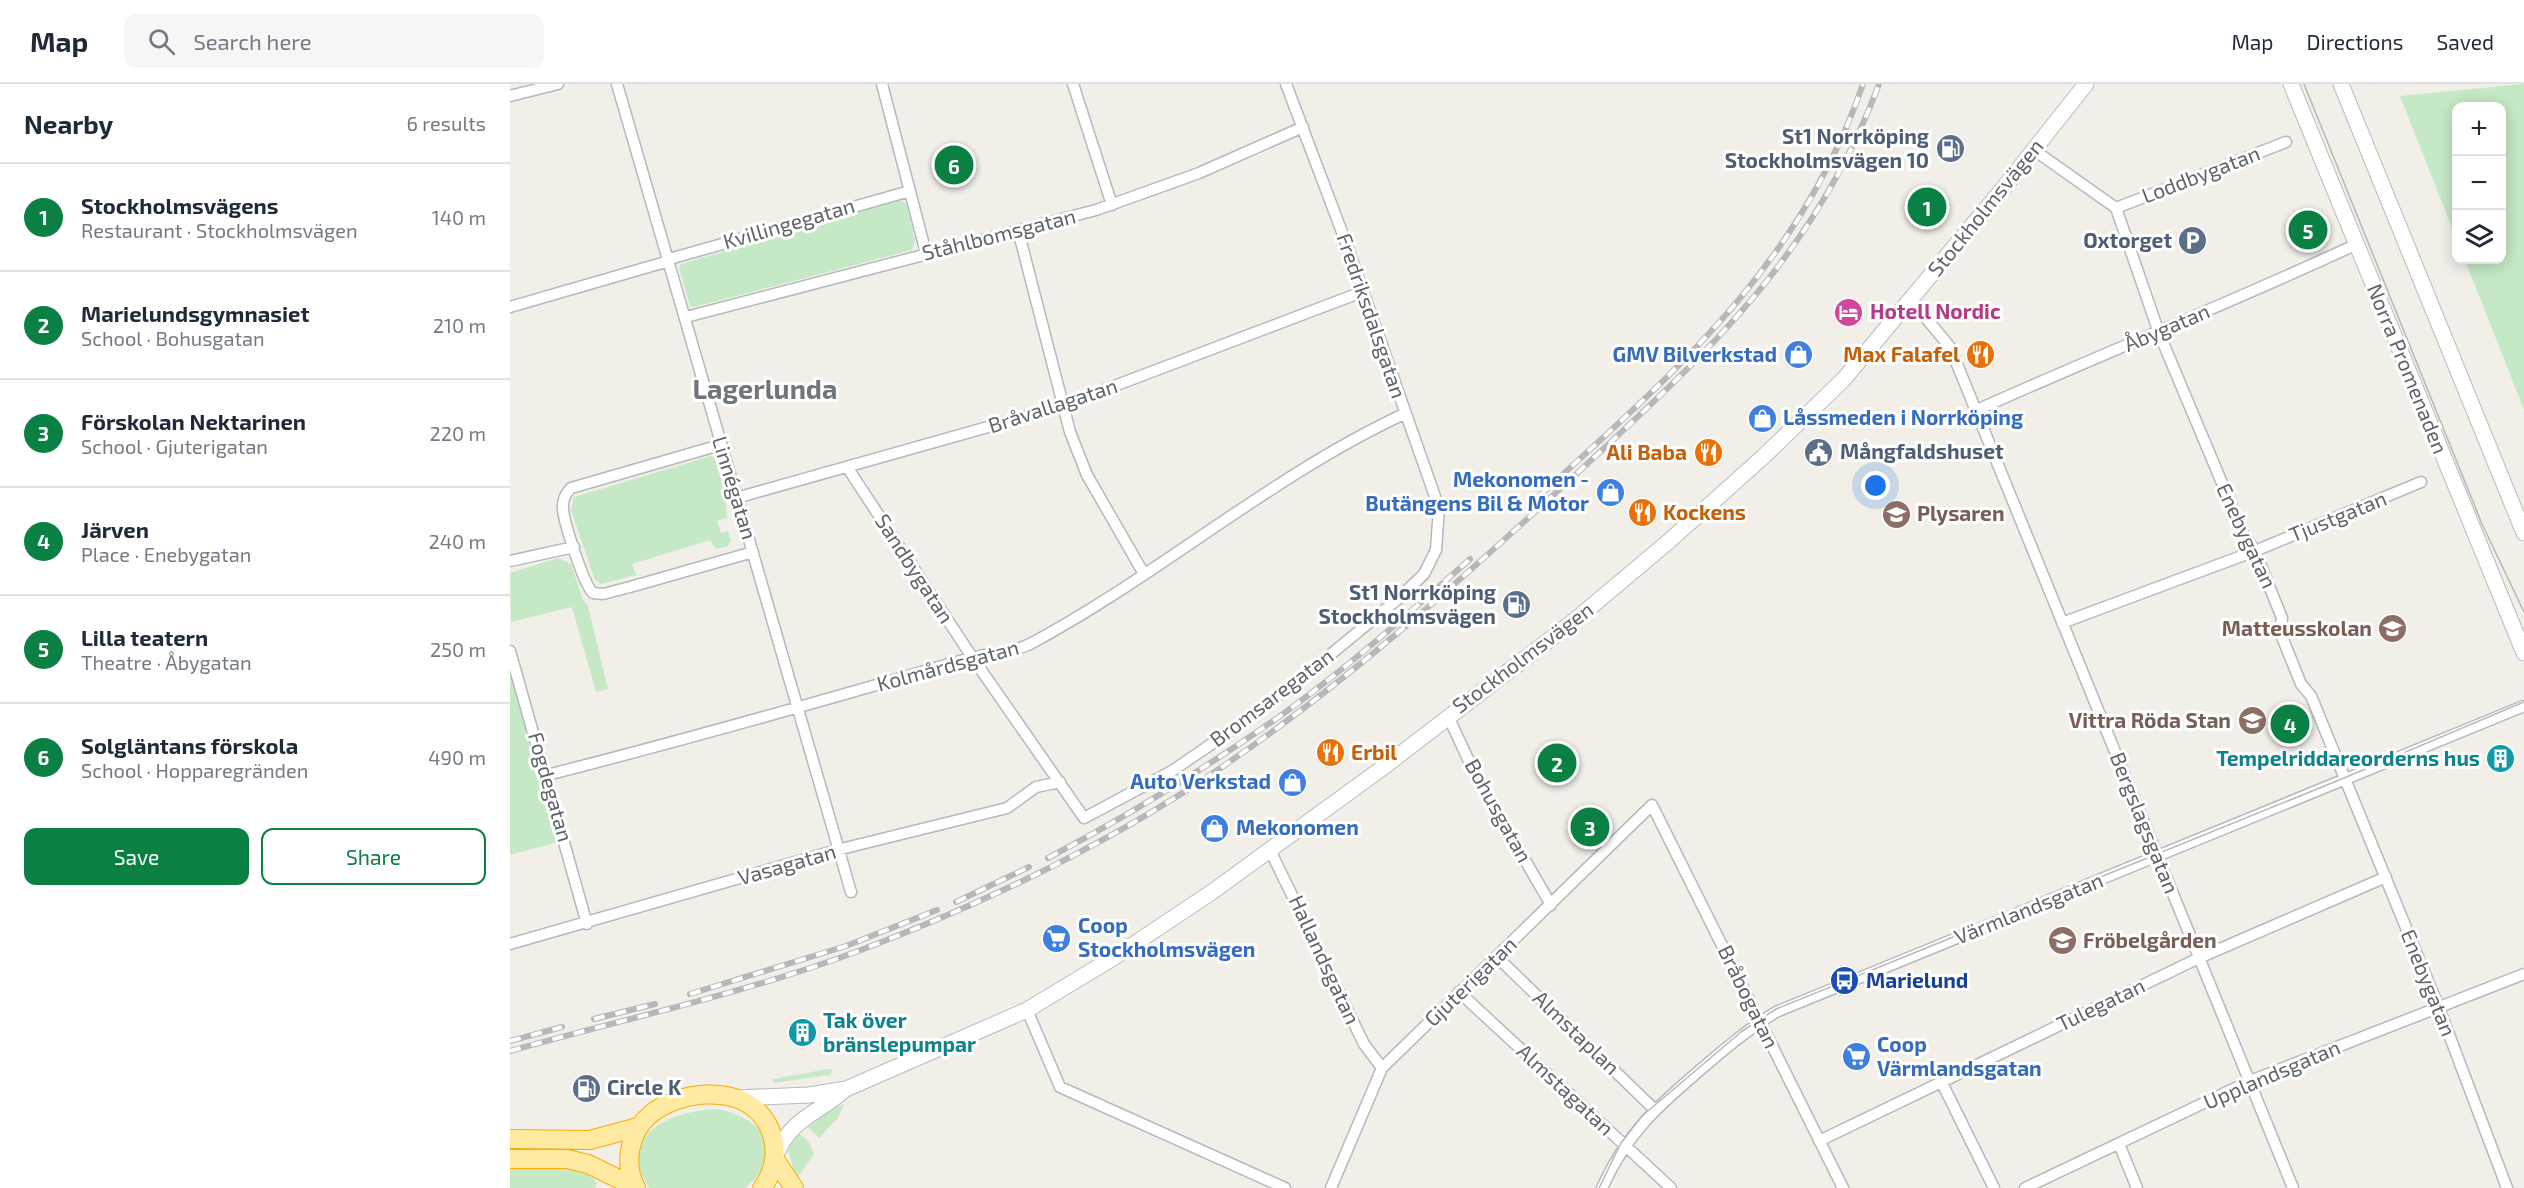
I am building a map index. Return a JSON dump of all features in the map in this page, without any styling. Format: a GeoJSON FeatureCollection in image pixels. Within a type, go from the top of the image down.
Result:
{"type":"FeatureCollection","features":[{"type":"Feature","properties":{"kind":"highway"},"geometry":{"type":"LineString","coordinates":[[636,1188],[631,1177],[628,1154],[638,1126],[649,1115],[683,1098],[701,1095],[737,1098],[765,1119],[774,1135],[776,1157],[769,1179],[762,1188]]}},
{"type":"Feature","properties":{"kind":"highway"},"geometry":{"type":"LineString","coordinates":[[510,1139],[590,1140],[638,1126]]}},
{"type":"Feature","properties":{"kind":"highway"},"geometry":{"type":"LineString","coordinates":[[776,1157],[794,1188]]}},
{"type":"Feature","properties":{"kind":"highway"},"geometry":{"type":"LineString","coordinates":[[510,1159],[567,1159],[588,1164],[636,1188]]}},
{"type":"Feature","properties":{"kind":"main road","name":"Stockholmsvägen"},"geometry":{"type":"LineString","coordinates":[[776,1157],[781,1143],[798,1122],[846,1089],[1027,1010],[1113,958],[1270,850],[1574,621],[1763,457],[1844,379],[2086,84]]}},
{"type":"Feature","properties":{"kind":"main road","name":"Norra Promenaden"},"geometry":{"type":"LineString","coordinates":[[2291,84],[2524,653]]}},
{"type":"Feature","properties":{"kind":"main road"},"geometry":{"type":"LineString","coordinates":[[2341,84],[2524,533]]}},
{"type":"Feature","properties":{"kind":"main road","name":"Stockholmsvägen"},"geometry":{"type":"LineString","coordinates":[[737,1098],[809,1095],[846,1089]]}},
{"type":"Feature","properties":{"kind":"street"},"geometry":{"type":"LineString","coordinates":[[510,96],[558,84]]}},
{"type":"Feature","properties":{"kind":"street","name":"Linnégatan"},"geometry":{"type":"LineString","coordinates":[[617,84],[850,892]]}},
{"type":"Feature","properties":{"kind":"street"},"geometry":{"type":"LineString","coordinates":[[882,84],[926,253]]}},
{"type":"Feature","properties":{"kind":"street"},"geometry":{"type":"LineString","coordinates":[[1073,84],[1112,205]]}},
{"type":"Feature","properties":{"kind":"street","name":"Fredriksdalsgatan"},"geometry":{"type":"LineString","coordinates":[[1286,84],[1439,508],[1436,550]]}},
{"type":"Feature","properties":{"kind":"street","name":"Ståhlbomsgatan"},"geometry":{"type":"LineString","coordinates":[[686,317],[1112,205],[1199,173],[1303,127]]}},
{"type":"Feature","properties":{"kind":"street","name":"Loddbygatan"},"geometry":{"type":"LineString","coordinates":[[2116,208],[2286,142]]}},
{"type":"Feature","properties":{"kind":"street"},"geometry":{"type":"LineString","coordinates":[[2034,150],[2116,208]]}},
{"type":"Feature","properties":{"kind":"street","name":"Kvillingegatan"},"geometry":{"type":"LineString","coordinates":[[510,307],[910,191]]}},
{"type":"Feature","properties":{"kind":"street","name":"Enebygatan"},"geometry":{"type":"LineString","coordinates":[[2116,208],[2159,333],[2243,533],[2255,551],[2282,618],[2280,632],[2301,684],[2311,696],[2386,877],[2439,1008],[2507,1188]]}},
{"type":"Feature","properties":{"kind":"street"},"geometry":{"type":"LineString","coordinates":[[1018,230],[1062,406],[1087,475],[1144,574]]}},
{"type":"Feature","properties":{"kind":"street","name":"Åbygatan"},"geometry":{"type":"LineString","coordinates":[[1977,410],[2086,360],[2159,333],[2356,244]]}},
{"type":"Feature","properties":{"kind":"street","name":"Bråvallagatan"},"geometry":{"type":"LineString","coordinates":[[736,498],[1062,406],[1362,292]]}},
{"type":"Feature","properties":{"kind":"street","name":"Bergslagsgatan"},"geometry":{"type":"LineString","coordinates":[[1911,300],[1950,347],[2293,1188]]}},
{"type":"Feature","properties":{"kind":"street","name":"Kolmårdsgatan"},"geometry":{"type":"LineString","coordinates":[[546,775],[797,708],[972,657],[1028,645],[1144,574],[1325,456],[1358,436],[1404,414]]}},
{"type":"Feature","properties":{"kind":"street"},"geometry":{"type":"LineString","coordinates":[[720,445],[571,488],[566,493],[563,511],[587,588],[593,593],[603,594],[753,552]]}},
{"type":"Feature","properties":{"kind":"street","name":"Sandbygatan"},"geometry":{"type":"LineString","coordinates":[[847,467],[972,657],[1084,818]]}},
{"type":"Feature","properties":{"kind":"street","name":"Tjustgatan"},"geometry":{"type":"LineString","coordinates":[[2062,623],[2255,551],[2421,483]]}},
{"type":"Feature","properties":{"kind":"street"},"geometry":{"type":"LineString","coordinates":[[510,561],[574,546]]}},
{"type":"Feature","properties":{"kind":"street","name":"Bromsaregatan"},"geometry":{"type":"LineString","coordinates":[[1084,818],[1172,771],[1286,689],[1398,599],[1424,574],[1436,550]]}},
{"type":"Feature","properties":{"kind":"street","name":"Fogdegatan"},"geometry":{"type":"LineString","coordinates":[[510,651],[587,924]]}},
{"type":"Feature","properties":{"kind":"street","name":"Värmlandsgatan"},"geometry":{"type":"LineString","coordinates":[[1602,1188],[1623,1145],[1654,1109],[1761,1021],[1815,995],[2521,709]]}},
{"type":"Feature","properties":{"kind":"street","name":"Bohusgatan"},"geometry":{"type":"LineString","coordinates":[[1448,716],[1474,772],[1551,905]]}},
{"type":"Feature","properties":{"kind":"street","name":"Vasagatan"},"geometry":{"type":"LineString","coordinates":[[510,944],[587,924],[837,850],[1007,808],[1036,787],[1060,782]]}},
{"type":"Feature","properties":{"kind":"street","name":"Gjuterigatan"},"geometry":{"type":"LineString","coordinates":[[1331,1188],[1382,1068],[1652,805]]}},
{"type":"Feature","properties":{"kind":"street","name":"Bråbogatan"},"geometry":{"type":"LineString","coordinates":[[1652,805],[1843,1188]]}},
{"type":"Feature","properties":{"kind":"street","name":"Hallandsgatan"},"geometry":{"type":"LineString","coordinates":[[1270,850],[1364,1044],[1382,1068]]}},
{"type":"Feature","properties":{"kind":"street","name":"Tulegatan"},"geometry":{"type":"LineString","coordinates":[[1819,1141],[2199,957],[2386,877]]}},
{"type":"Feature","properties":{"kind":"street","name":"Almstaplan"},"geometry":{"type":"LineString","coordinates":[[1497,957],[1654,1109]]}},
{"type":"Feature","properties":{"kind":"street","name":"Upplandsgatan"},"geometry":{"type":"LineString","coordinates":[[2025,1188],[2250,1081],[2524,974]]}},
{"type":"Feature","properties":{"kind":"street","name":"Almstagatan"},"geometry":{"type":"LineString","coordinates":[[1459,992],[1671,1188]]}},
{"type":"Feature","properties":{"kind":"street"},"geometry":{"type":"LineString","coordinates":[[1027,1010],[1060,1087],[1285,1188]]}},
{"type":"Feature","properties":{"kind":"street"},"geometry":{"type":"LineString","coordinates":[[1941,1081],[1994,1188]]}},
{"type":"Feature","properties":{"kind":"street"},"geometry":{"type":"LineString","coordinates":[[2119,1144],[2137,1188]]}},
{"type":"Feature","properties":{"kind":"green space"},"geometry":{"type":"Polygon","coordinates":[[[2524,84],[2524,410],[2467,264],[2506,264],[2506,102],[2452,102],[2452,228],[2400,96],[2524,84]]]}},
{"type":"Feature","properties":{"kind":"green space"},"geometry":{"type":"Polygon","coordinates":[[[898,200],[906,203],[915,240],[912,250],[694,307],[690,306],[679,268],[681,264],[898,200]]]}},
{"type":"Feature","properties":{"kind":"green space"},"geometry":{"type":"Polygon","coordinates":[[[711,456],[716,459],[725,492],[727,518],[717,521],[721,533],[728,531],[731,540],[728,546],[716,549],[710,540],[632,564],[636,575],[601,584],[595,580],[571,510],[574,497],[711,456]]]}},
{"type":"Feature","properties":{"kind":"green space"},"geometry":{"type":"Polygon","coordinates":[[[558,558],[571,564],[583,600],[588,606],[608,689],[596,692],[572,607],[511,622],[510,573],[558,558]]]}},
{"type":"Feature","properties":{"kind":"green space"},"geometry":{"type":"Polygon","coordinates":[[[510,651],[565,840],[510,855],[510,651]]]}},
{"type":"Feature","properties":{"kind":"green space"},"geometry":{"type":"Polygon","coordinates":[[[833,1070],[830,1075],[773,1083],[773,1079],[833,1070]]]}},
{"type":"Feature","properties":{"kind":"green space"},"geometry":{"type":"Polygon","coordinates":[[[844,1104],[838,1118],[819,1138],[807,1126],[829,1110],[844,1104]]]}},
{"type":"Feature","properties":{"kind":"green space"},"geometry":{"type":"Polygon","coordinates":[[[716,1109],[733,1113],[747,1120],[758,1128],[765,1138],[767,1149],[765,1162],[758,1175],[745,1188],[649,1188],[640,1169],[639,1153],[643,1140],[653,1129],[666,1121],[682,1115],[716,1109]]]}},
{"type":"Feature","properties":{"kind":"green space"},"geometry":{"type":"Polygon","coordinates":[[[799,1133],[809,1142],[814,1154],[798,1177],[788,1150],[799,1133]]]}},
{"type":"Feature","properties":{"kind":"green space"},"geometry":{"type":"Polygon","coordinates":[[[510,1167],[543,1167],[581,1172],[597,1183],[594,1188],[510,1188],[510,1167]]]}},
{"type":"Feature","properties":{"kind":"tram line"},"geometry":{"type":"LineString","coordinates":[[2304,84],[2482,524],[2524,612]]}},
{"type":"Feature","properties":{"kind":"tram line"},"geometry":{"type":"LineString","coordinates":[[1599,1188],[1621,1143],[1642,1116],[1741,1032],[1776,1009],[2344,778],[2524,702]]}},
{"type":"Feature","properties":{"kind":"railway"},"geometry":{"type":"LineString","coordinates":[[1539,496],[1685,359],[1729,311],[1769,261],[1805,207],[1837,149],[1863,84]]}},
{"type":"Feature","properties":{"kind":"railway"},"geometry":{"type":"LineString","coordinates":[[510,1051],[775,979],[861,950],[1002,891],[1094,845],[1139,820],[1225,765],[1361,663],[1447,591],[1621,432],[1711,345],[1789,252],[1823,201],[1853,146],[1879,84]]}},
{"type":"Feature","properties":{"kind":"railway"},"geometry":{"type":"LineString","coordinates":[[1048,858],[1163,793],[1273,721],[1349,663],[1470,559]]}},
{"type":"Feature","properties":{"kind":"railway"},"geometry":{"type":"LineString","coordinates":[[956,902],[1029,867]]}},
{"type":"Feature","properties":{"kind":"railway"},"geometry":{"type":"LineString","coordinates":[[690,994],[846,946],[937,910]]}},
{"type":"Feature","properties":{"kind":"railway"},"geometry":{"type":"LineString","coordinates":[[594,1019],[655,1004]]}},
{"type":"Feature","properties":{"kind":"railway"},"geometry":{"type":"LineString","coordinates":[[510,1041],[562,1027]]}},
{"type":"Feature","properties":{"kind":"place","name":"St1 Norrköping Stockholmsvägen 10"},"geometry":{"type":"Point","coordinates":[1950,149]}},
{"type":"Feature","properties":{"kind":"place","name":"Solgläntans förskola"},"geometry":{"type":"Point","coordinates":[954,165]}},
{"type":"Feature","properties":{"kind":"place","name":"Stockholmsvägens"},"geometry":{"type":"Point","coordinates":[1927,207]}},
{"type":"Feature","properties":{"kind":"place","name":"Lilla teatern"},"geometry":{"type":"Point","coordinates":[2308,230]}},
{"type":"Feature","properties":{"kind":"place","name":"Oxtorget"},"geometry":{"type":"Point","coordinates":[2193,241]}},
{"type":"Feature","properties":{"kind":"place","name":"Hotell Nordic"},"geometry":{"type":"Point","coordinates":[1849,312]}},
{"type":"Feature","properties":{"kind":"place","name":"GMV Bilverkstad"},"geometry":{"type":"Point","coordinates":[1798,355]}},
{"type":"Feature","properties":{"kind":"place","name":"Max Falafel"},"geometry":{"type":"Point","coordinates":[1981,355]}},
{"type":"Feature","properties":{"kind":"place","name":"Låssmeden i Norrköping"},"geometry":{"type":"Point","coordinates":[1762,418]}},
{"type":"Feature","properties":{"kind":"place","name":"Mångfaldshuset"},"geometry":{"type":"Point","coordinates":[1819,452]}},
{"type":"Feature","properties":{"kind":"place","name":"Ali Baba"},"geometry":{"type":"Point","coordinates":[1708,453]}},
{"type":"Feature","properties":{"kind":"place","name":"Mekonomen - Butängens Bil & Motor"},"geometry":{"type":"Point","coordinates":[1610,492]}},
{"type":"Feature","properties":{"kind":"place","name":"Kockens"},"geometry":{"type":"Point","coordinates":[1642,513]}},
{"type":"Feature","properties":{"kind":"place","name":"Plysaren"},"geometry":{"type":"Point","coordinates":[1896,514]}},
{"type":"Feature","properties":{"kind":"place","name":"St1 Norrköping Stockholmsvägen"},"geometry":{"type":"Point","coordinates":[1517,605]}},
{"type":"Feature","properties":{"kind":"place","name":"Matteusskolan"},"geometry":{"type":"Point","coordinates":[2393,629]}},
{"type":"Feature","properties":{"kind":"place","name":"Vittra Röda Stan"},"geometry":{"type":"Point","coordinates":[2252,721]}},
{"type":"Feature","properties":{"kind":"place","name":"Järven"},"geometry":{"type":"Point","coordinates":[2290,724]}},
{"type":"Feature","properties":{"kind":"place","name":"Erbil"},"geometry":{"type":"Point","coordinates":[1330,753]}},
{"type":"Feature","properties":{"kind":"place","name":"Tempelriddareorderns hus"},"geometry":{"type":"Point","coordinates":[2501,759]}},
{"type":"Feature","properties":{"kind":"place","name":"Marielundsgymnasiet"},"geometry":{"type":"Point","coordinates":[1557,763]}},
{"type":"Feature","properties":{"kind":"place","name":"Auto Verkstad"},"geometry":{"type":"Point","coordinates":[1292,782]}},
{"type":"Feature","properties":{"kind":"place","name":"Förskolan Nektarinen"},"geometry":{"type":"Point","coordinates":[1590,827]}},
{"type":"Feature","properties":{"kind":"place","name":"Mekonomen"},"geometry":{"type":"Point","coordinates":[1215,828]}},
{"type":"Feature","properties":{"kind":"place","name":"Coop Stockholmsvägen"},"geometry":{"type":"Point","coordinates":[1057,938]}},
{"type":"Feature","properties":{"kind":"place","name":"Fröbelgården"},"geometry":{"type":"Point","coordinates":[2062,941]}},
{"type":"Feature","properties":{"kind":"place","name":"Marielund"},"geometry":{"type":"Point","coordinates":[1845,981]}},
{"type":"Feature","properties":{"kind":"place","name":"Tak över bränslepumpar"},"geometry":{"type":"Point","coordinates":[802,1033]}},
{"type":"Feature","properties":{"kind":"place","name":"Coop Värmlandsgatan"},"geometry":{"type":"Point","coordinates":[1856,1057]}},
{"type":"Feature","properties":{"kind":"place","name":"Circle K"},"geometry":{"type":"Point","coordinates":[586,1088]}},
{"type":"Feature","properties":{"kind":"district","name":"Lagerlunda"},"geometry":{"type":"Point","coordinates":[765,390]}}]}
